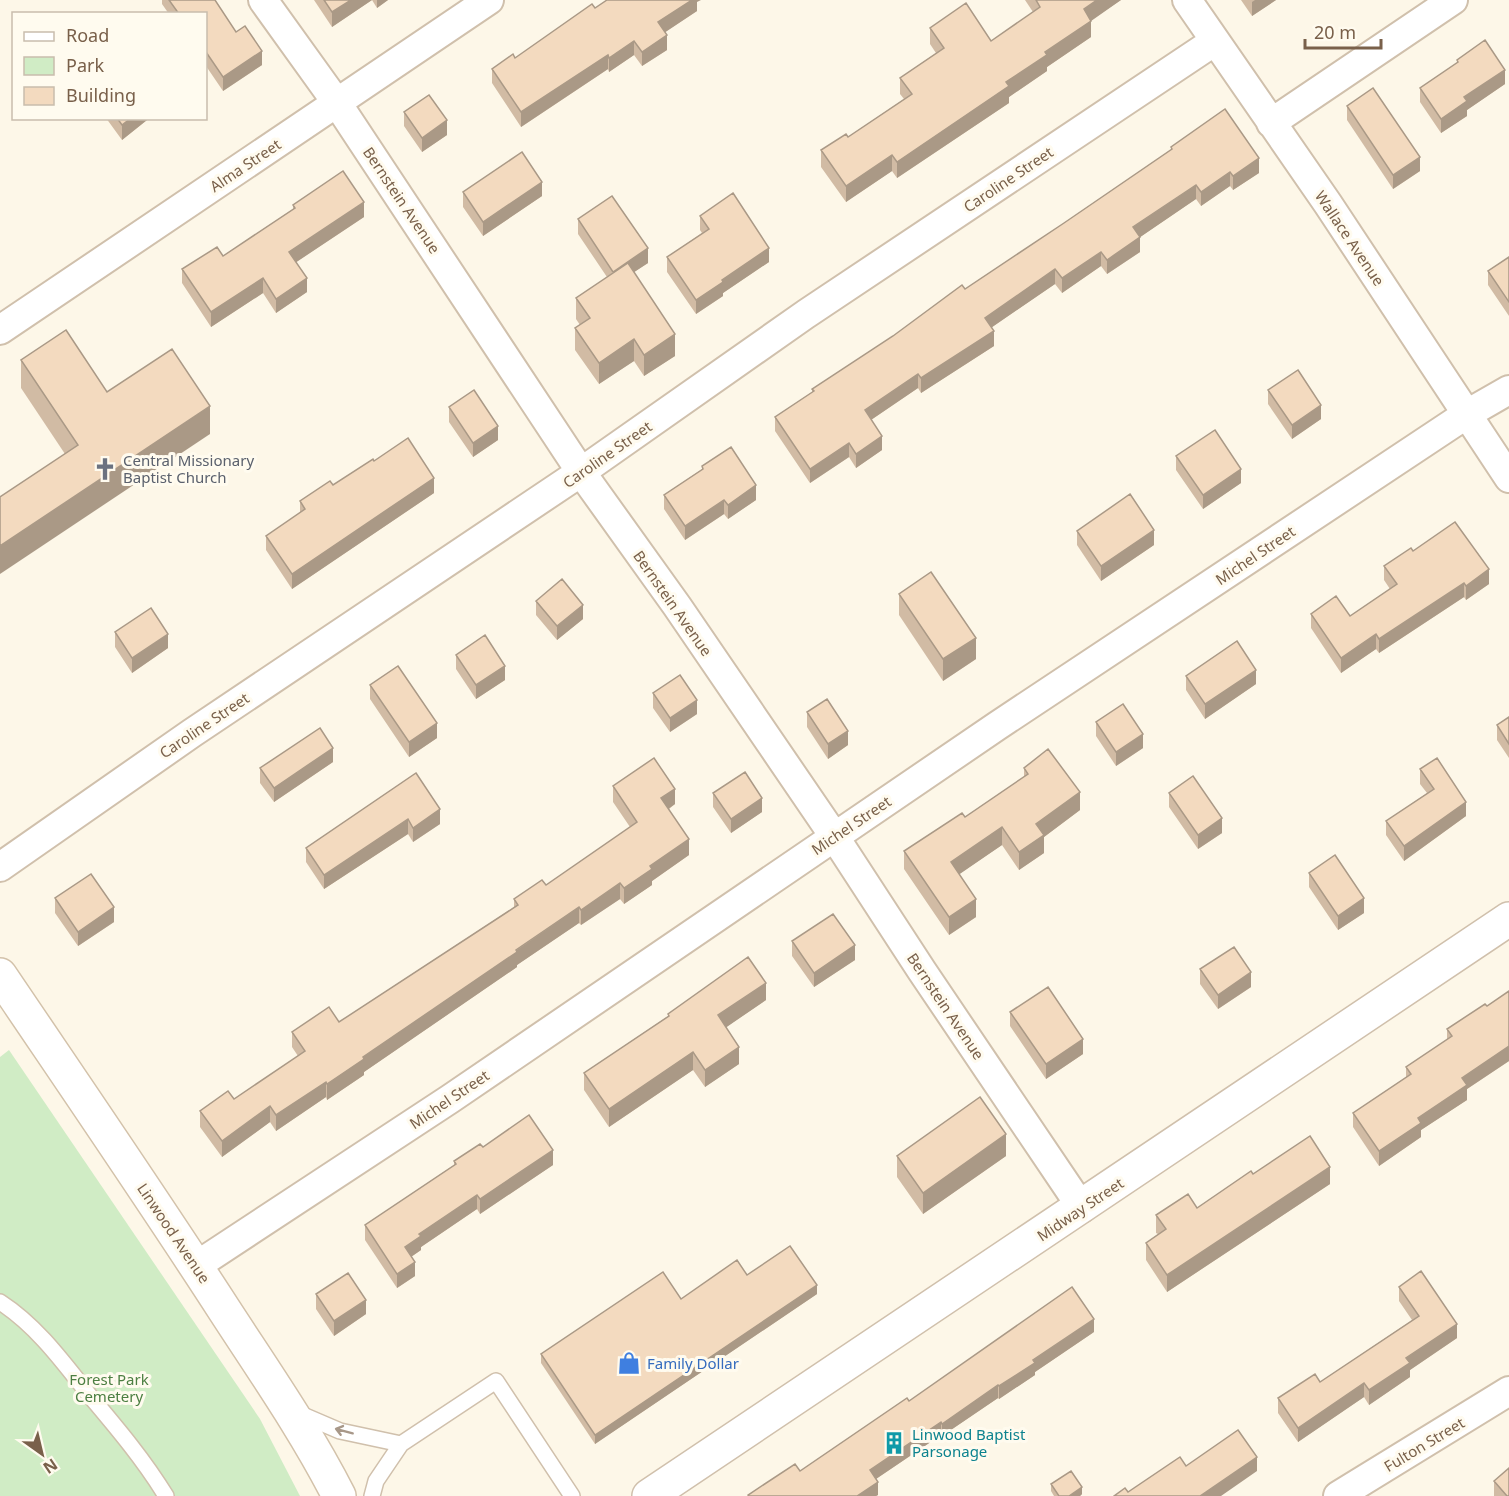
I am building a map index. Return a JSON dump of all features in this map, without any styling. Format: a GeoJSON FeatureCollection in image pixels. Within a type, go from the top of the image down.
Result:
{"type":"FeatureCollection","features":[{"type":"Feature","properties":{"kind":"street","name":"Bernstein Avenue"},"geometry":{"type":"LineString","coordinates":[[263,0],[337,103],[580,472],[676,606],[834,836],[1082,1208]]}},
{"type":"Feature","properties":{"kind":"street","name":"Alma Street"},"geometry":{"type":"LineString","coordinates":[[0,330],[489,0]]}},
{"type":"Feature","properties":{"kind":"street","name":"Wallace Avenue"},"geometry":{"type":"LineString","coordinates":[[1187,0],[1509,478]]}},
{"type":"Feature","properties":{"kind":"street"},"geometry":{"type":"LineString","coordinates":[[1271,123],[1453,0]]}},
{"type":"Feature","properties":{"kind":"street","name":"Caroline Street"},"geometry":{"type":"LineString","coordinates":[[0,867],[192,733],[580,472],[807,314],[1215,41]]}},
{"type":"Feature","properties":{"kind":"street","name":"Michel Street"},"geometry":{"type":"LineString","coordinates":[[196,1266],[479,1080],[834,836],[1467,414],[1509,390]]}},
{"type":"Feature","properties":{"kind":"street","name":"Midway Street"},"geometry":{"type":"LineString","coordinates":[[650,1496],[1509,920]]}},
{"type":"Feature","properties":{"kind":"street","name":"Linwood Avenue"},"geometry":{"type":"LineString","coordinates":[[0,975],[196,1266],[289,1409],[339,1496]]}},
{"type":"Feature","properties":{"kind":"street","name":"Fulton Street"},"geometry":{"type":"LineString","coordinates":[[1338,1496],[1509,1391]]}},
{"type":"Feature","properties":{"kind":"lane"},"geometry":{"type":"LineString","coordinates":[[0,1302],[45,1341],[134,1449],[166,1496]]}},
{"type":"Feature","properties":{"kind":"lane"},"geometry":{"type":"LineString","coordinates":[[372,1496],[376,1481],[401,1444],[496,1381],[572,1496]]}},
{"type":"Feature","properties":{"kind":"lane"},"geometry":{"type":"LineString","coordinates":[[289,1409],[340,1431],[401,1444]]}},
{"type":"Feature","properties":{"kind":"green space","name":"Forest Park Cemetery"},"geometry":{"type":"Polygon","coordinates":[[[9,1050],[260,1419],[300,1496],[0,1496],[0,1057],[9,1050]]]}},
{"type":"Feature","properties":{"kind":"building"},"geometry":{"type":"Polygon","coordinates":[[[169,0],[215,0],[236,32],[245,26],[262,51],[223,77],[207,53],[207,12],[178,12],[169,0]]]}},
{"type":"Feature","properties":{"kind":"building"},"geometry":{"type":"Polygon","coordinates":[[[324,0],[351,0],[332,12],[324,0]]]}},
{"type":"Feature","properties":{"kind":"building"},"geometry":{"type":"Polygon","coordinates":[[[607,0],[692,0],[658,22],[667,35],[642,52],[634,41],[609,58],[608,55],[521,112],[492,69],[513,54],[515,58],[592,4],[595,8],[607,0]]]}},
{"type":"Feature","properties":{"kind":"building"},"geometry":{"type":"Polygon","coordinates":[[[1036,0],[1097,0],[1084,9],[1091,21],[1045,52],[1047,55],[1006,82],[1009,86],[897,162],[892,155],[846,186],[821,150],[846,134],[848,137],[912,94],[900,78],[944,48],[930,28],[966,3],[991,41],[1040,7],[1036,0]]]}},
{"type":"Feature","properties":{"kind":"building"},"geometry":{"type":"Polygon","coordinates":[[[1485,40],[1505,70],[1464,97],[1467,101],[1441,119],[1420,88],[1485,40]]]}},
{"type":"Feature","properties":{"kind":"building"},"geometry":{"type":"Polygon","coordinates":[[[1373,88],[1420,157],[1393,175],[1347,106],[1373,88]]]}},
{"type":"Feature","properties":{"kind":"building"},"geometry":{"type":"Polygon","coordinates":[[[429,95],[447,120],[422,138],[404,112],[429,95]]]}},
{"type":"Feature","properties":{"kind":"building"},"geometry":{"type":"Polygon","coordinates":[[[1225,109],[1259,158],[1233,176],[1230,172],[1201,192],[1196,185],[1133,227],[1140,237],[1107,260],[1101,252],[1062,278],[1055,269],[985,318],[994,331],[921,378],[918,374],[865,410],[882,436],[856,454],[849,443],[810,469],[775,417],[814,391],[812,389],[893,336],[962,285],[965,289],[1064,223],[1172,149],[1171,147],[1225,109]]]}},
{"type":"Feature","properties":{"kind":"building"},"geometry":{"type":"Polygon","coordinates":[[[118,120],[128,120],[122,125],[118,120]]]}},
{"type":"Feature","properties":{"kind":"building"},"geometry":{"type":"Polygon","coordinates":[[[522,152],[542,182],[483,222],[463,192],[522,152]]]}},
{"type":"Feature","properties":{"kind":"building"},"geometry":{"type":"Polygon","coordinates":[[[343,171],[364,202],[289,252],[307,278],[276,299],[263,278],[211,312],[182,269],[217,247],[223,256],[295,208],[293,205],[343,171]]]}},
{"type":"Feature","properties":{"kind":"building"},"geometry":{"type":"Polygon","coordinates":[[[733,193],[769,248],[696,300],[667,257],[709,229],[700,216],[733,193]]]}},
{"type":"Feature","properties":{"kind":"building"},"geometry":{"type":"Polygon","coordinates":[[[612,196],[648,248],[613,272],[578,219],[612,196]]]}},
{"type":"Feature","properties":{"kind":"building"},"geometry":{"type":"Polygon","coordinates":[[[1509,257],[1509,302],[1488,271],[1509,257]]]}},
{"type":"Feature","properties":{"kind":"building"},"geometry":{"type":"Polygon","coordinates":[[[628,263],[675,334],[644,355],[634,339],[599,363],[575,328],[590,318],[576,298],[628,263]]]}},
{"type":"Feature","properties":{"kind":"building"},"geometry":{"type":"Polygon","coordinates":[[[66,330],[107,392],[172,349],[210,406],[0,546],[0,497],[78,445],[21,360],[66,330]]]}},
{"type":"Feature","properties":{"kind":"building"},"geometry":{"type":"Polygon","coordinates":[[[1298,370],[1321,405],[1292,425],[1268,390],[1298,370]]]}},
{"type":"Feature","properties":{"kind":"building"},"geometry":{"type":"Polygon","coordinates":[[[474,390],[498,426],[473,443],[449,407],[474,390]]]}},
{"type":"Feature","properties":{"kind":"building"},"geometry":{"type":"Polygon","coordinates":[[[1215,430],[1241,469],[1203,495],[1176,456],[1215,430]]]}},
{"type":"Feature","properties":{"kind":"building"},"geometry":{"type":"Polygon","coordinates":[[[408,438],[434,478],[292,574],[266,536],[305,509],[300,501],[330,481],[333,485],[408,438]]]}},
{"type":"Feature","properties":{"kind":"building"},"geometry":{"type":"Polygon","coordinates":[[[731,447],[756,485],[728,505],[724,500],[685,526],[664,495],[731,447]]]}},
{"type":"Feature","properties":{"kind":"building"},"geometry":{"type":"Polygon","coordinates":[[[1130,494],[1154,530],[1101,566],[1077,531],[1130,494]]]}},
{"type":"Feature","properties":{"kind":"building"},"geometry":{"type":"Polygon","coordinates":[[[1455,522],[1489,569],[1466,586],[1464,583],[1379,639],[1376,634],[1341,658],[1311,614],[1336,596],[1350,616],[1397,584],[1384,566],[1411,548],[1413,551],[1455,522]]]}},
{"type":"Feature","properties":{"kind":"building"},"geometry":{"type":"Polygon","coordinates":[[[931,572],[976,638],[943,659],[899,594],[931,572]]]}},
{"type":"Feature","properties":{"kind":"building"},"geometry":{"type":"Polygon","coordinates":[[[562,579],[583,605],[557,626],[536,601],[562,579]]]}},
{"type":"Feature","properties":{"kind":"building"},"geometry":{"type":"Polygon","coordinates":[[[151,608],[168,634],[132,658],[115,632],[151,608]]]}},
{"type":"Feature","properties":{"kind":"building"},"geometry":{"type":"Polygon","coordinates":[[[485,635],[505,666],[476,685],[456,655],[485,635]]]}},
{"type":"Feature","properties":{"kind":"building"},"geometry":{"type":"Polygon","coordinates":[[[1237,641],[1256,670],[1205,704],[1186,676],[1237,641]]]}},
{"type":"Feature","properties":{"kind":"building"},"geometry":{"type":"Polygon","coordinates":[[[398,666],[437,723],[409,742],[370,685],[398,666]]]}},
{"type":"Feature","properties":{"kind":"building"},"geometry":{"type":"Polygon","coordinates":[[[680,675],[697,700],[670,718],[653,693],[680,675]]]}},
{"type":"Feature","properties":{"kind":"building"},"geometry":{"type":"Polygon","coordinates":[[[827,699],[848,731],[828,744],[807,712],[827,699]]]}},
{"type":"Feature","properties":{"kind":"building"},"geometry":{"type":"Polygon","coordinates":[[[1123,704],[1143,734],[1116,752],[1096,722],[1123,704]]]}},
{"type":"Feature","properties":{"kind":"building"},"geometry":{"type":"Polygon","coordinates":[[[1509,717],[1509,744],[1497,725],[1509,717]]]}},
{"type":"Feature","properties":{"kind":"building"},"geometry":{"type":"Polygon","coordinates":[[[320,728],[333,748],[274,788],[260,768],[320,728]]]}},
{"type":"Feature","properties":{"kind":"building"},"geometry":{"type":"Polygon","coordinates":[[[1048,749],[1080,792],[1036,824],[1044,835],[1019,852],[1002,827],[951,862],[976,899],[949,917],[904,851],[962,813],[965,817],[1028,774],[1024,768],[1048,749]]]}},
{"type":"Feature","properties":{"kind":"building"},"geometry":{"type":"Polygon","coordinates":[[[654,758],[675,789],[661,798],[689,839],[650,866],[652,869],[624,888],[620,883],[581,910],[579,907],[327,1084],[326,1082],[276,1115],[270,1106],[222,1141],[200,1111],[228,1091],[234,1099],[305,1051],[292,1032],[329,1007],[339,1022],[518,905],[514,899],[542,880],[546,885],[637,822],[613,786],[654,758]]]}},
{"type":"Feature","properties":{"kind":"building"},"geometry":{"type":"Polygon","coordinates":[[[1437,758],[1466,802],[1404,846],[1386,821],[1434,789],[1420,769],[1437,758]]]}},
{"type":"Feature","properties":{"kind":"building"},"geometry":{"type":"Polygon","coordinates":[[[745,772],[762,798],[731,819],[713,793],[745,772]]]}},
{"type":"Feature","properties":{"kind":"building"},"geometry":{"type":"Polygon","coordinates":[[[416,773],[440,809],[413,828],[408,819],[324,875],[306,848],[416,773]]]}},
{"type":"Feature","properties":{"kind":"building"},"geometry":{"type":"Polygon","coordinates":[[[1193,776],[1222,818],[1198,835],[1169,793],[1193,776]]]}},
{"type":"Feature","properties":{"kind":"building"},"geometry":{"type":"Polygon","coordinates":[[[1335,855],[1364,898],[1338,916],[1309,873],[1335,855]]]}},
{"type":"Feature","properties":{"kind":"building"},"geometry":{"type":"Polygon","coordinates":[[[91,874],[114,907],[78,932],[55,898],[91,874]]]}},
{"type":"Feature","properties":{"kind":"building"},"geometry":{"type":"Polygon","coordinates":[[[833,914],[855,945],[814,973],[792,941],[833,914]]]}},
{"type":"Feature","properties":{"kind":"building"},"geometry":{"type":"Polygon","coordinates":[[[1234,947],[1251,972],[1218,995],[1200,969],[1234,947]]]}},
{"type":"Feature","properties":{"kind":"building"},"geometry":{"type":"Polygon","coordinates":[[[748,957],[766,983],[718,1015],[739,1047],[705,1070],[693,1052],[609,1109],[584,1073],[669,1016],[668,1014],[748,957]]]}},
{"type":"Feature","properties":{"kind":"building"},"geometry":{"type":"Polygon","coordinates":[[[1048,987],[1083,1039],[1046,1064],[1010,1012],[1048,987]]]}},
{"type":"Feature","properties":{"kind":"building"},"geometry":{"type":"Polygon","coordinates":[[[1509,991],[1509,1046],[1462,1078],[1467,1085],[1418,1118],[1421,1123],[1379,1151],[1353,1113],[1411,1074],[1406,1067],[1452,1036],[1447,1029],[1509,991]]]}},
{"type":"Feature","properties":{"kind":"building"},"geometry":{"type":"Polygon","coordinates":[[[980,1097],[1006,1134],[923,1193],[897,1156],[980,1097]]]}},
{"type":"Feature","properties":{"kind":"building"},"geometry":{"type":"Polygon","coordinates":[[[529,1115],[553,1150],[480,1199],[477,1195],[419,1234],[421,1236],[405,1247],[415,1262],[397,1274],[365,1225],[456,1164],[454,1161],[480,1144],[483,1147],[529,1115]]]}},
{"type":"Feature","properties":{"kind":"building"},"geometry":{"type":"Polygon","coordinates":[[[1310,1136],[1330,1167],[1167,1275],[1146,1243],[1166,1229],[1156,1215],[1188,1194],[1197,1208],[1251,1171],[1253,1174],[1310,1136]]]}},
{"type":"Feature","properties":{"kind":"building"},"geometry":{"type":"Polygon","coordinates":[[[790,1246],[817,1285],[595,1435],[541,1354],[663,1272],[681,1299],[737,1260],[747,1275],[790,1246]]]}},
{"type":"Feature","properties":{"kind":"building"},"geometry":{"type":"Polygon","coordinates":[[[1421,1271],[1457,1324],[1406,1358],[1410,1363],[1369,1390],[1364,1383],[1298,1428],[1278,1398],[1315,1374],[1320,1382],[1419,1316],[1399,1287],[1421,1271]]]}},
{"type":"Feature","properties":{"kind":"building"},"geometry":{"type":"Polygon","coordinates":[[[348,1273],[366,1300],[334,1321],[316,1294],[348,1273]]]}},
{"type":"Feature","properties":{"kind":"building"},"geometry":{"type":"Polygon","coordinates":[[[1072,1287],[1094,1319],[1033,1360],[1035,1363],[870,1470],[878,1482],[857,1496],[748,1495],[795,1464],[800,1471],[907,1398],[909,1401],[1072,1287]]]}},
{"type":"Feature","properties":{"kind":"building"},"geometry":{"type":"Polygon","coordinates":[[[1238,1430],[1257,1457],[1200,1496],[1114,1496],[1125,1488],[1128,1492],[1180,1457],[1186,1466],[1238,1430]]]}},
{"type":"Feature","properties":{"kind":"building"},"geometry":{"type":"Polygon","coordinates":[[[1509,1468],[1509,1496],[1507,1496],[1494,1481],[1509,1468]]]}},
{"type":"Feature","properties":{"kind":"building"},"geometry":{"type":"Polygon","coordinates":[[[1071,1471],[1082,1487],[1069,1496],[1059,1496],[1051,1484],[1071,1471]]]}},
{"type":"Feature","properties":{"kind":"place","name":"Central Missionary Baptist Church"},"geometry":{"type":"Point","coordinates":[105,469]}},
{"type":"Feature","properties":{"kind":"place","name":"Family Dollar"},"geometry":{"type":"Point","coordinates":[629,1363]}},
{"type":"Feature","properties":{"kind":"place","name":"Linwood Baptist Parsonage"},"geometry":{"type":"Point","coordinates":[894,1443]}}]}
